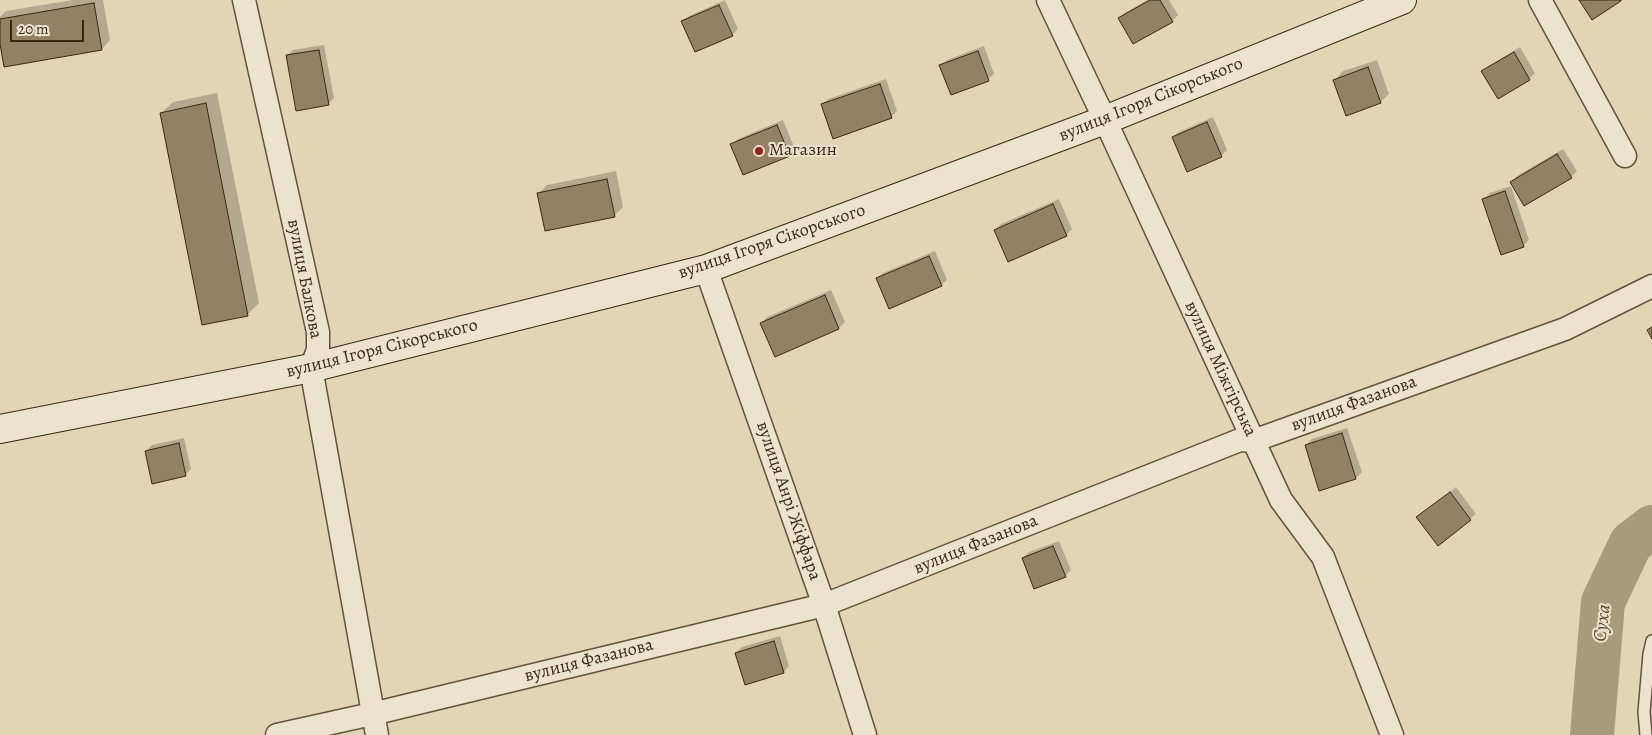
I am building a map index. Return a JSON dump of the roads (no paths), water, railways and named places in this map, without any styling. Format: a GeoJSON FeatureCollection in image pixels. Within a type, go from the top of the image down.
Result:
{"type":"FeatureCollection","features":[{"type":"Feature","properties":{"kind":"main road","name":"вулиця Ігоря Сікорського"},"geometry":{"type":"LineString","coordinates":[[0,429],[311,368],[706,269],[1105,120],[1402,0]]}},
{"type":"Feature","properties":{"kind":"street","name":"вулиця Балкова"},"geometry":{"type":"LineString","coordinates":[[245,0],[318,332],[318,350],[311,368],[375,724]]}},
{"type":"Feature","properties":{"kind":"street","name":"вулиця Міжгірська"},"geometry":{"type":"LineString","coordinates":[[1048,0],[1281,500],[1323,557],[1391,735]]}},
{"type":"Feature","properties":{"kind":"street"},"geometry":{"type":"LineString","coordinates":[[1540,0],[1625,156]]}},
{"type":"Feature","properties":{"kind":"street","name":"вулиця Анрі Жіффара"},"geometry":{"type":"LineString","coordinates":[[706,269],[824,605],[866,735]]}},
{"type":"Feature","properties":{"kind":"street","name":"вулиця Фазанова"},"geometry":{"type":"LineString","coordinates":[[277,735],[375,724],[824,605],[1240,440],[1253,441],[1565,329],[1652,286]]}},
{"type":"Feature","properties":{"kind":"lane"},"geometry":{"type":"LineString","coordinates":[[1646,735],[1644,712],[1649,654],[1652,641]]}},
{"type":"Feature","properties":{"kind":"waterway","name":"Суха"},"geometry":{"type":"LineString","coordinates":[[1592,735],[1603,602],[1631,543],[1652,527]]}},
{"type":"Feature","properties":{"kind":"place","name":"Магазин"},"geometry":{"type":"Point","coordinates":[759,151]}}]}
